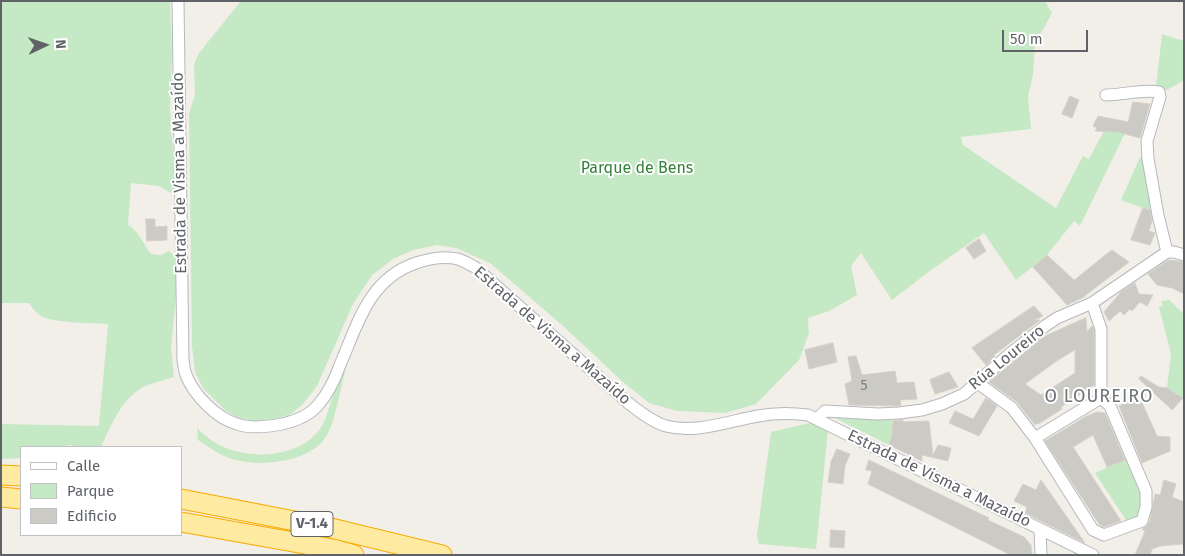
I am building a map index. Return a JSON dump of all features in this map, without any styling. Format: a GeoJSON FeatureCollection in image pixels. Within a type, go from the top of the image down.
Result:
{"type":"FeatureCollection","features":[{"type":"Feature","properties":{"kind":"highway"},"geometry":{"type":"LineString","coordinates":[[1,475],[20,476]]}},
{"type":"Feature","properties":{"kind":"highway"},"geometry":{"type":"LineString","coordinates":[[1,497],[20,499]]}},
{"type":"Feature","properties":{"kind":"highway","name":"V-1.4"},"geometry":{"type":"LineString","coordinates":[[182,499],[331,528],[442,555]]}},
{"type":"Feature","properties":{"kind":"highway","name":"V-1.4"},"geometry":{"type":"LineString","coordinates":[[182,522],[333,549],[354,555]]}},
{"type":"Feature","properties":{"kind":"street","name":"Estrada de Visma a Mazaído"},"geometry":{"type":"LineString","coordinates":[[178,1],[183,360],[186,375],[192,387],[221,417],[236,424],[253,427],[294,421],[308,414],[318,406],[328,392],[367,304],[390,275],[424,260],[458,259],[475,267],[627,402],[664,426],[692,428],[760,415],[803,414],[817,419],[1088,552]]}},
{"type":"Feature","properties":{"kind":"street"},"geometry":{"type":"LineString","coordinates":[[1106,95],[1146,90],[1158,92],[1160,97],[1147,141],[1148,159],[1167,252],[1184,255]]}},
{"type":"Feature","properties":{"kind":"street","name":"Rúa Loureiro"},"geometry":{"type":"LineString","coordinates":[[817,419],[825,411],[899,414],[942,404],[964,394],[1012,352],[1057,318],[1092,303],[1167,252]]}},
{"type":"Feature","properties":{"kind":"street"},"geometry":{"type":"LineString","coordinates":[[978,383],[1012,408],[1035,438],[1092,530],[1104,535],[1142,521],[1146,507],[1146,491],[1110,406],[1101,398],[1101,329],[1092,303]]}},
{"type":"Feature","properties":{"kind":"street"},"geometry":{"type":"LineString","coordinates":[[1035,438],[1101,398]]}},
{"type":"Feature","properties":{"kind":"street"},"geometry":{"type":"LineString","coordinates":[[1040,529],[1041,555]]}},
{"type":"Feature","properties":{"kind":"street"},"geometry":{"type":"LineString","coordinates":[[1088,552],[1092,530]]}},
{"type":"Feature","properties":{"kind":"green space"},"geometry":{"type":"Polygon","coordinates":[[[1,1],[170,1],[172,54],[170,109],[176,196],[159,186],[131,183],[128,225],[138,234],[151,254],[161,255],[169,251],[176,257],[176,295],[171,347],[174,377],[147,385],[131,396],[119,412],[101,446],[20,446],[20,458],[1,459],[1,424],[99,426],[108,324],[66,322],[49,319],[39,314],[29,303],[1,303],[1,1]]]}},
{"type":"Feature","properties":{"kind":"green space","name":"Parque de Bens"},"geometry":{"type":"Polygon","coordinates":[[[241,1],[1045,1],[1052,13],[1035,44],[1033,75],[1028,96],[1031,129],[961,137],[963,145],[1056,208],[1083,156],[1089,159],[1104,131],[1125,133],[1080,226],[1074,221],[1047,255],[1016,280],[984,233],[892,300],[861,253],[851,266],[857,295],[829,311],[808,318],[809,333],[799,360],[756,404],[725,413],[677,411],[649,403],[490,263],[456,248],[437,245],[413,250],[393,259],[372,275],[353,304],[317,386],[303,404],[291,414],[275,419],[256,421],[239,418],[225,410],[203,388],[195,372],[192,346],[189,113],[195,95],[194,64],[199,53],[241,1]]]}},
{"type":"Feature","properties":{"kind":"green space"},"geometry":{"type":"Polygon","coordinates":[[[1162,34],[1184,41],[1184,80],[1167,90],[1156,87],[1162,34]]]}},
{"type":"Feature","properties":{"kind":"green space"},"geometry":{"type":"Polygon","coordinates":[[[1140,157],[1146,157],[1154,212],[1121,200],[1140,157]]]}},
{"type":"Feature","properties":{"kind":"green space"},"geometry":{"type":"Polygon","coordinates":[[[1169,300],[1184,314],[1184,398],[1167,388],[1171,354],[1159,307],[1163,305],[1161,301],[1169,300]]]}},
{"type":"Feature","properties":{"kind":"green space"},"geometry":{"type":"Polygon","coordinates":[[[346,368],[330,429],[319,445],[308,452],[295,458],[280,461],[250,462],[224,456],[198,440],[197,428],[218,444],[237,452],[273,454],[297,447],[307,442],[322,426],[346,368]]]}},
{"type":"Feature","properties":{"kind":"green space"},"geometry":{"type":"Polygon","coordinates":[[[829,415],[892,416],[892,435],[889,445],[829,415]]]}},
{"type":"Feature","properties":{"kind":"green space"},"geometry":{"type":"Polygon","coordinates":[[[810,423],[828,430],[816,549],[759,544],[757,535],[771,432],[810,423]]]}},
{"type":"Feature","properties":{"kind":"green space"},"geometry":{"type":"Polygon","coordinates":[[[1126,459],[1143,495],[1139,516],[1128,523],[1095,473],[1126,459]]]}},
{"type":"Feature","properties":{"kind":"building"},"geometry":{"type":"Polygon","coordinates":[[[1070,96],[1079,100],[1072,118],[1062,114],[1070,96]]]}},
{"type":"Feature","properties":{"kind":"building"},"geometry":{"type":"Polygon","coordinates":[[[1133,102],[1150,104],[1140,138],[1118,132],[1095,131],[1097,128],[1093,126],[1098,116],[1128,122],[1133,102]]]}},
{"type":"Feature","properties":{"kind":"building"},"geometry":{"type":"Polygon","coordinates":[[[1143,208],[1150,210],[1152,221],[1149,231],[1155,233],[1150,245],[1131,240],[1143,208]]]}},
{"type":"Feature","properties":{"kind":"building"},"geometry":{"type":"Polygon","coordinates":[[[146,219],[155,219],[155,227],[167,226],[167,240],[147,241],[146,219]]]}},
{"type":"Feature","properties":{"kind":"building"},"geometry":{"type":"Polygon","coordinates":[[[979,239],[986,251],[974,259],[966,248],[979,239]]]}},
{"type":"Feature","properties":{"kind":"building"},"geometry":{"type":"Polygon","coordinates":[[[1112,250],[1129,262],[1082,298],[1067,305],[1033,267],[1047,255],[1074,280],[1112,250]]]}},
{"type":"Feature","properties":{"kind":"building"},"geometry":{"type":"Polygon","coordinates":[[[1169,260],[1184,262],[1184,294],[1172,288],[1157,285],[1148,274],[1169,260]]]}},
{"type":"Feature","properties":{"kind":"building"},"geometry":{"type":"Polygon","coordinates":[[[1135,283],[1139,294],[1153,295],[1147,306],[1140,302],[1132,311],[1130,309],[1124,315],[1120,311],[1109,321],[1104,312],[1121,292],[1135,283]]]}},
{"type":"Feature","properties":{"kind":"building"},"geometry":{"type":"Polygon","coordinates":[[[1034,306],[1043,316],[1034,320],[1040,320],[994,355],[995,357],[986,365],[972,348],[1034,306]]]}},
{"type":"Feature","properties":{"kind":"building"},"geometry":{"type":"Polygon","coordinates":[[[1086,318],[1087,332],[1092,326],[1094,330],[1094,385],[1061,407],[1062,409],[1035,425],[1017,402],[989,382],[1043,337],[1086,318]],[[1075,350],[1025,384],[1041,395],[1075,373],[1075,350]]]}},
{"type":"Feature","properties":{"kind":"building"},"geometry":{"type":"Polygon","coordinates":[[[833,343],[837,362],[809,369],[805,350],[833,343]]]}},
{"type":"Feature","properties":{"kind":"building"},"geometry":{"type":"Polygon","coordinates":[[[856,356],[862,375],[895,371],[897,383],[914,382],[917,399],[900,400],[901,405],[898,406],[849,405],[845,384],[852,381],[848,357],[856,356]]]}},
{"type":"Feature","properties":{"kind":"building"},"geometry":{"type":"Polygon","coordinates":[[[949,372],[958,387],[935,394],[930,380],[949,372]]]}},
{"type":"Feature","properties":{"kind":"building"},"geometry":{"type":"Polygon","coordinates":[[[1141,376],[1183,398],[1172,410],[1139,379],[1141,376]]]}},
{"type":"Feature","properties":{"kind":"building"},"geometry":{"type":"Polygon","coordinates":[[[986,398],[997,406],[979,436],[949,423],[955,411],[973,419],[986,398]]]}},
{"type":"Feature","properties":{"kind":"building"},"geometry":{"type":"Polygon","coordinates":[[[1140,398],[1157,436],[1170,437],[1170,451],[1142,463],[1119,406],[1140,398]]]}},
{"type":"Feature","properties":{"kind":"building"},"geometry":{"type":"Polygon","coordinates":[[[1097,412],[1105,413],[1125,460],[1107,467],[1093,435],[1073,447],[1121,521],[1104,527],[1099,524],[1045,441],[1097,412]]]}},
{"type":"Feature","properties":{"kind":"building"},"geometry":{"type":"Polygon","coordinates":[[[903,420],[903,422],[929,421],[933,455],[938,445],[951,448],[948,461],[922,455],[922,461],[889,445],[893,421],[903,420]]]}},
{"type":"Feature","properties":{"kind":"building"},"geometry":{"type":"Polygon","coordinates":[[[837,449],[850,454],[845,466],[843,484],[828,482],[831,462],[837,449]]]}},
{"type":"Feature","properties":{"kind":"building"},"geometry":{"type":"Polygon","coordinates":[[[869,460],[1024,537],[1031,545],[1032,555],[1011,555],[868,484],[872,471],[866,470],[869,460]]]}},
{"type":"Feature","properties":{"kind":"building"},"geometry":{"type":"Polygon","coordinates":[[[1041,480],[1085,543],[1025,513],[1027,507],[1014,501],[1023,484],[1036,490],[1041,480]]]}},
{"type":"Feature","properties":{"kind":"building"},"geometry":{"type":"Polygon","coordinates":[[[1164,480],[1176,484],[1172,497],[1184,502],[1184,544],[1160,546],[1152,549],[1150,555],[1135,555],[1145,531],[1142,529],[1150,521],[1155,494],[1160,495],[1164,480]]]}},
{"type":"Feature","properties":{"kind":"building"},"geometry":{"type":"Polygon","coordinates":[[[831,530],[845,531],[844,548],[830,547],[831,530]]]}},
{"type":"Feature","properties":{"kind":"district","name":"O LOUREIRO"},"geometry":{"type":"Point","coordinates":[1099,397]}}]}
